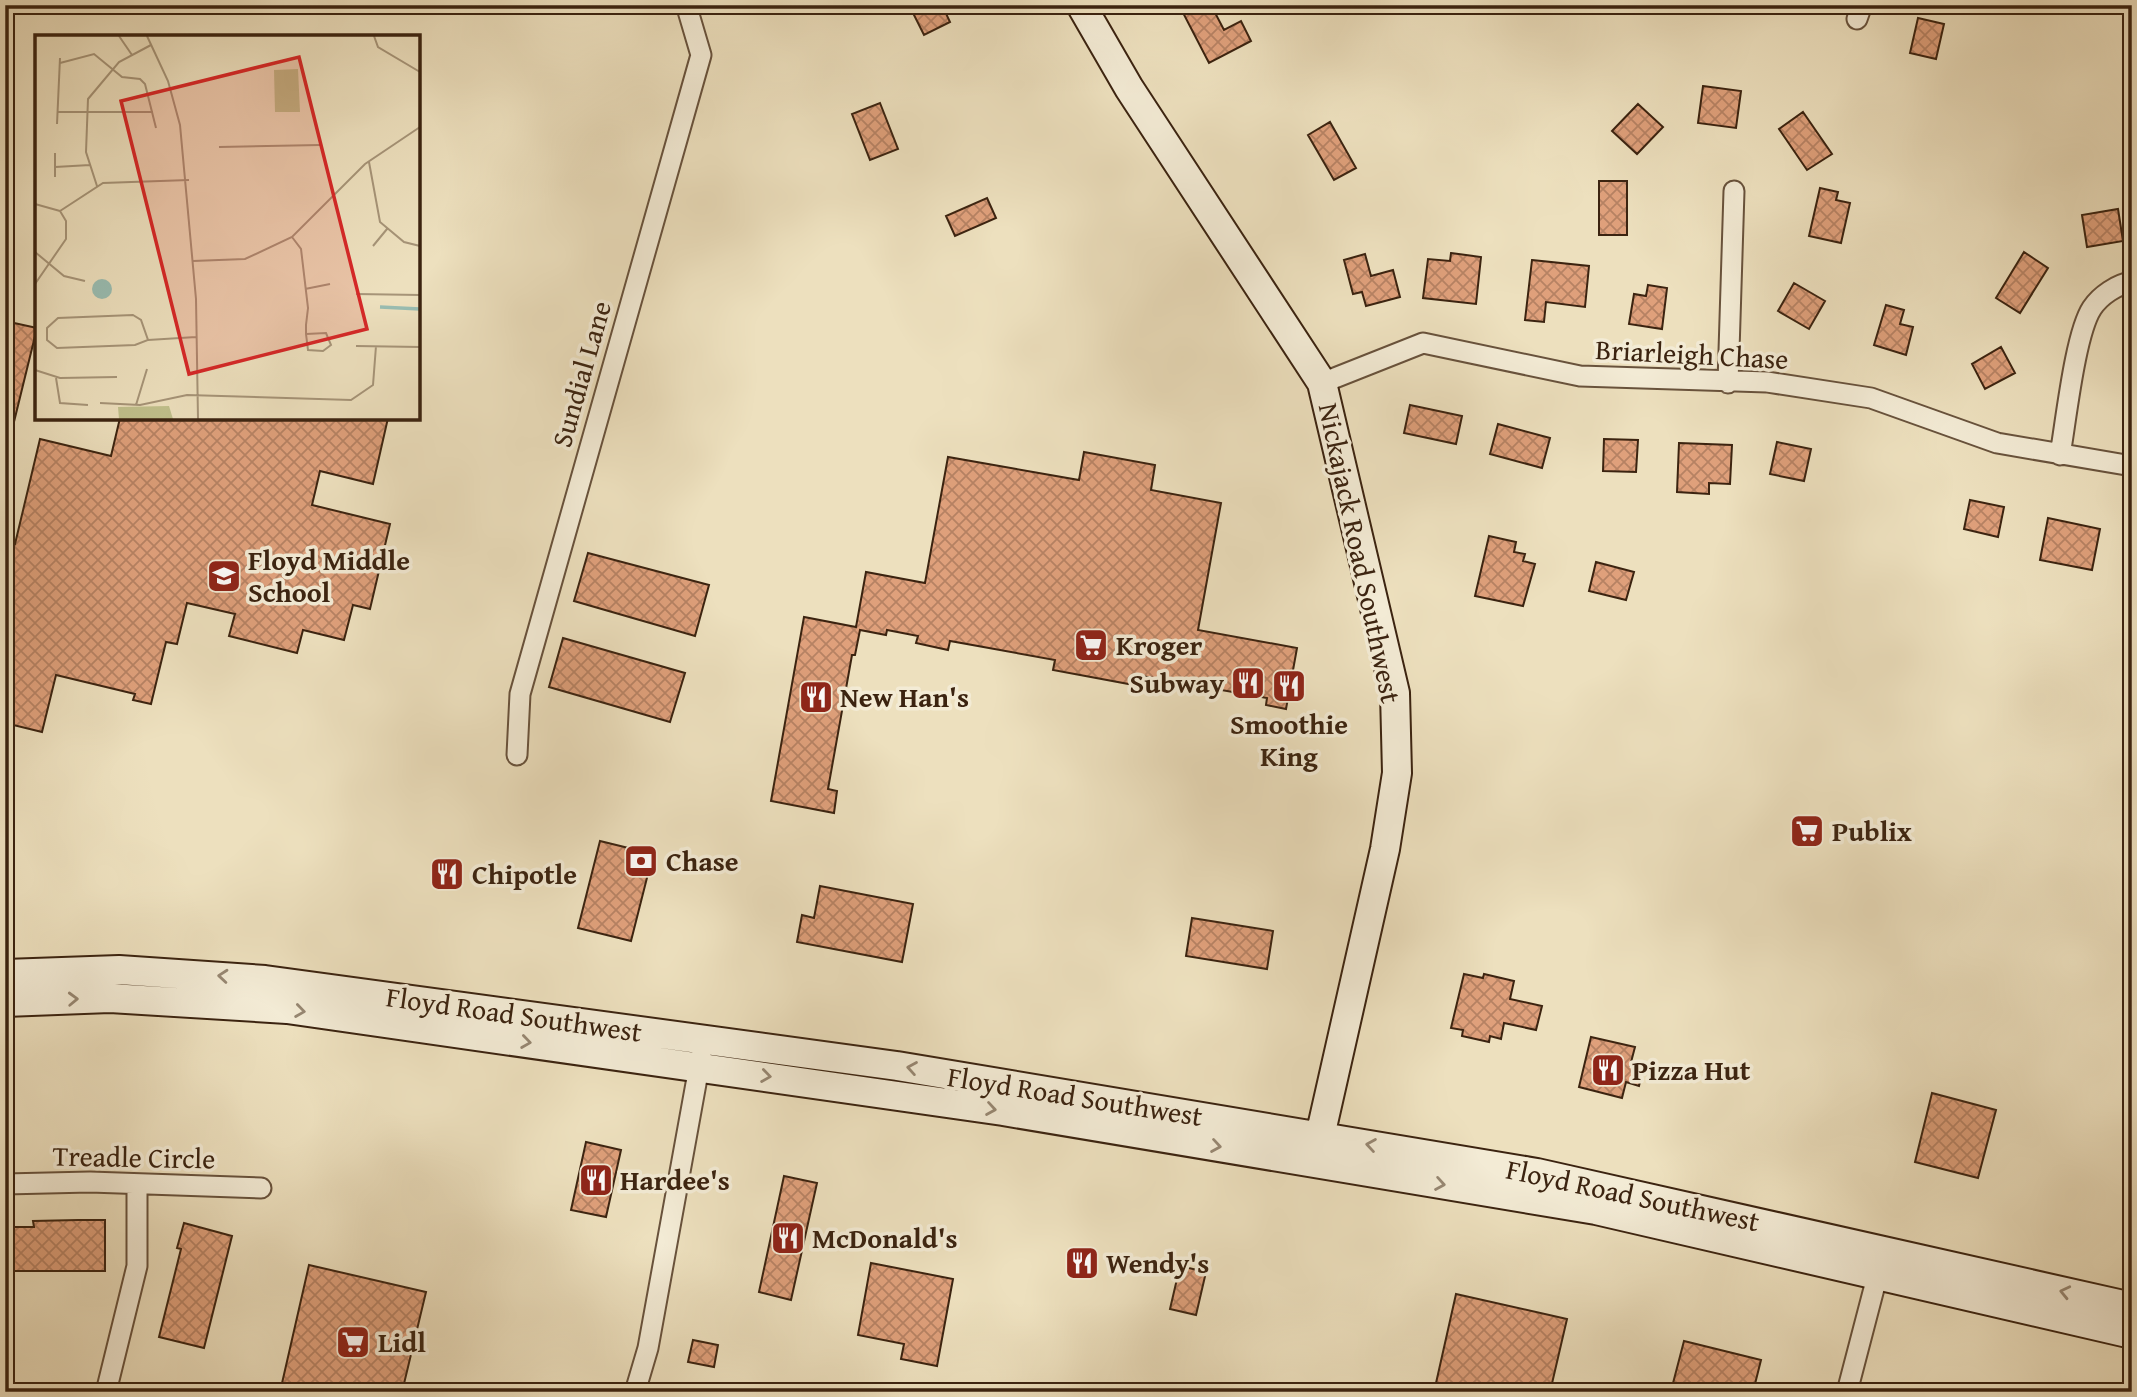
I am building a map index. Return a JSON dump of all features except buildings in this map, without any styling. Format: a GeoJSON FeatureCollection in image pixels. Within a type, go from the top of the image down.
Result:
{"type":"FeatureCollection","features":[{"type":"Feature","properties":{"kind":"main road","name":"Nickajack Road Southwest"},"geometry":{"type":"LineString","coordinates":[[1081,5],[1129,88],[1322,383],[1395,693],[1397,773],[1385,849],[1317,1149]]}},
{"type":"Feature","properties":{"kind":"main road","name":"Floyd Road Southwest"},"geometry":{"type":"LineString","coordinates":[[5,974],[119,970],[253,979],[701,1053]]}},
{"type":"Feature","properties":{"kind":"main road","name":"Floyd Road Southwest"},"geometry":{"type":"LineString","coordinates":[[5,1002],[110,998],[287,1009],[701,1053],[897,1066],[1317,1149],[1597,1210],[2132,1334]]}},
{"type":"Feature","properties":{"kind":"main road","name":"Floyd Road Southwest"},"geometry":{"type":"LineString","coordinates":[[1317,1149],[1549,1175],[2132,1307]]}},
{"type":"Feature","properties":{"kind":"street","name":"Sundial Lane"},"geometry":{"type":"LineString","coordinates":[[517,755],[520,694],[701,55],[688,11]]}},
{"type":"Feature","properties":{"kind":"street"},"geometry":{"type":"LineString","coordinates":[[1728,383],[1734,191]]}},
{"type":"Feature","properties":{"kind":"street"},"geometry":{"type":"LineString","coordinates":[[2060,455],[2083,330],[2092,308],[2105,294],[2132,282]]}},
{"type":"Feature","properties":{"kind":"street","name":"Briarleigh Chase"},"geometry":{"type":"LineString","coordinates":[[1322,383],[1423,343],[1580,376],[1728,383],[1767,382],[1871,398],[1997,443],[2132,466]]}},
{"type":"Feature","properties":{"kind":"street"},"geometry":{"type":"LineString","coordinates":[[635,1392],[648,1348],[701,1053]]}},
{"type":"Feature","properties":{"kind":"street","name":"Treadle Circle"},"geometry":{"type":"LineString","coordinates":[[5,1184],[261,1188]]}},
{"type":"Feature","properties":{"kind":"street"},"geometry":{"type":"LineString","coordinates":[[106,1392],[137,1266],[137,1184]]}},
{"type":"Feature","properties":{"kind":"street"},"geometry":{"type":"LineString","coordinates":[[1847,1392],[1877,1277]]}},
{"type":"Feature","properties":{"kind":"place","name":"Floyd Middle School"},"geometry":{"type":"Point","coordinates":[224,576]}},
{"type":"Feature","properties":{"kind":"place","name":"Kroger"},"geometry":{"type":"Point","coordinates":[1091,645]}},
{"type":"Feature","properties":{"kind":"place","name":"Subway"},"geometry":{"type":"Point","coordinates":[1248,683]}},
{"type":"Feature","properties":{"kind":"place","name":"Smoothie King"},"geometry":{"type":"Point","coordinates":[1289,686]}},
{"type":"Feature","properties":{"kind":"place","name":"New Han's"},"geometry":{"type":"Point","coordinates":[816,697]}},
{"type":"Feature","properties":{"kind":"place","name":"Publix"},"geometry":{"type":"Point","coordinates":[1807,831]}},
{"type":"Feature","properties":{"kind":"place","name":"Chase"},"geometry":{"type":"Point","coordinates":[641,861]}},
{"type":"Feature","properties":{"kind":"place","name":"Chipotle"},"geometry":{"type":"Point","coordinates":[447,874]}},
{"type":"Feature","properties":{"kind":"place","name":"Pizza Hut"},"geometry":{"type":"Point","coordinates":[1608,1070]}},
{"type":"Feature","properties":{"kind":"place","name":"Hardee's"},"geometry":{"type":"Point","coordinates":[596,1180]}},
{"type":"Feature","properties":{"kind":"place","name":"McDonald's"},"geometry":{"type":"Point","coordinates":[788,1238]}},
{"type":"Feature","properties":{"kind":"place","name":"Wendy's"},"geometry":{"type":"Point","coordinates":[1082,1263]}},
{"type":"Feature","properties":{"kind":"place","name":"Lidl"},"geometry":{"type":"Point","coordinates":[353,1342]}}]}
